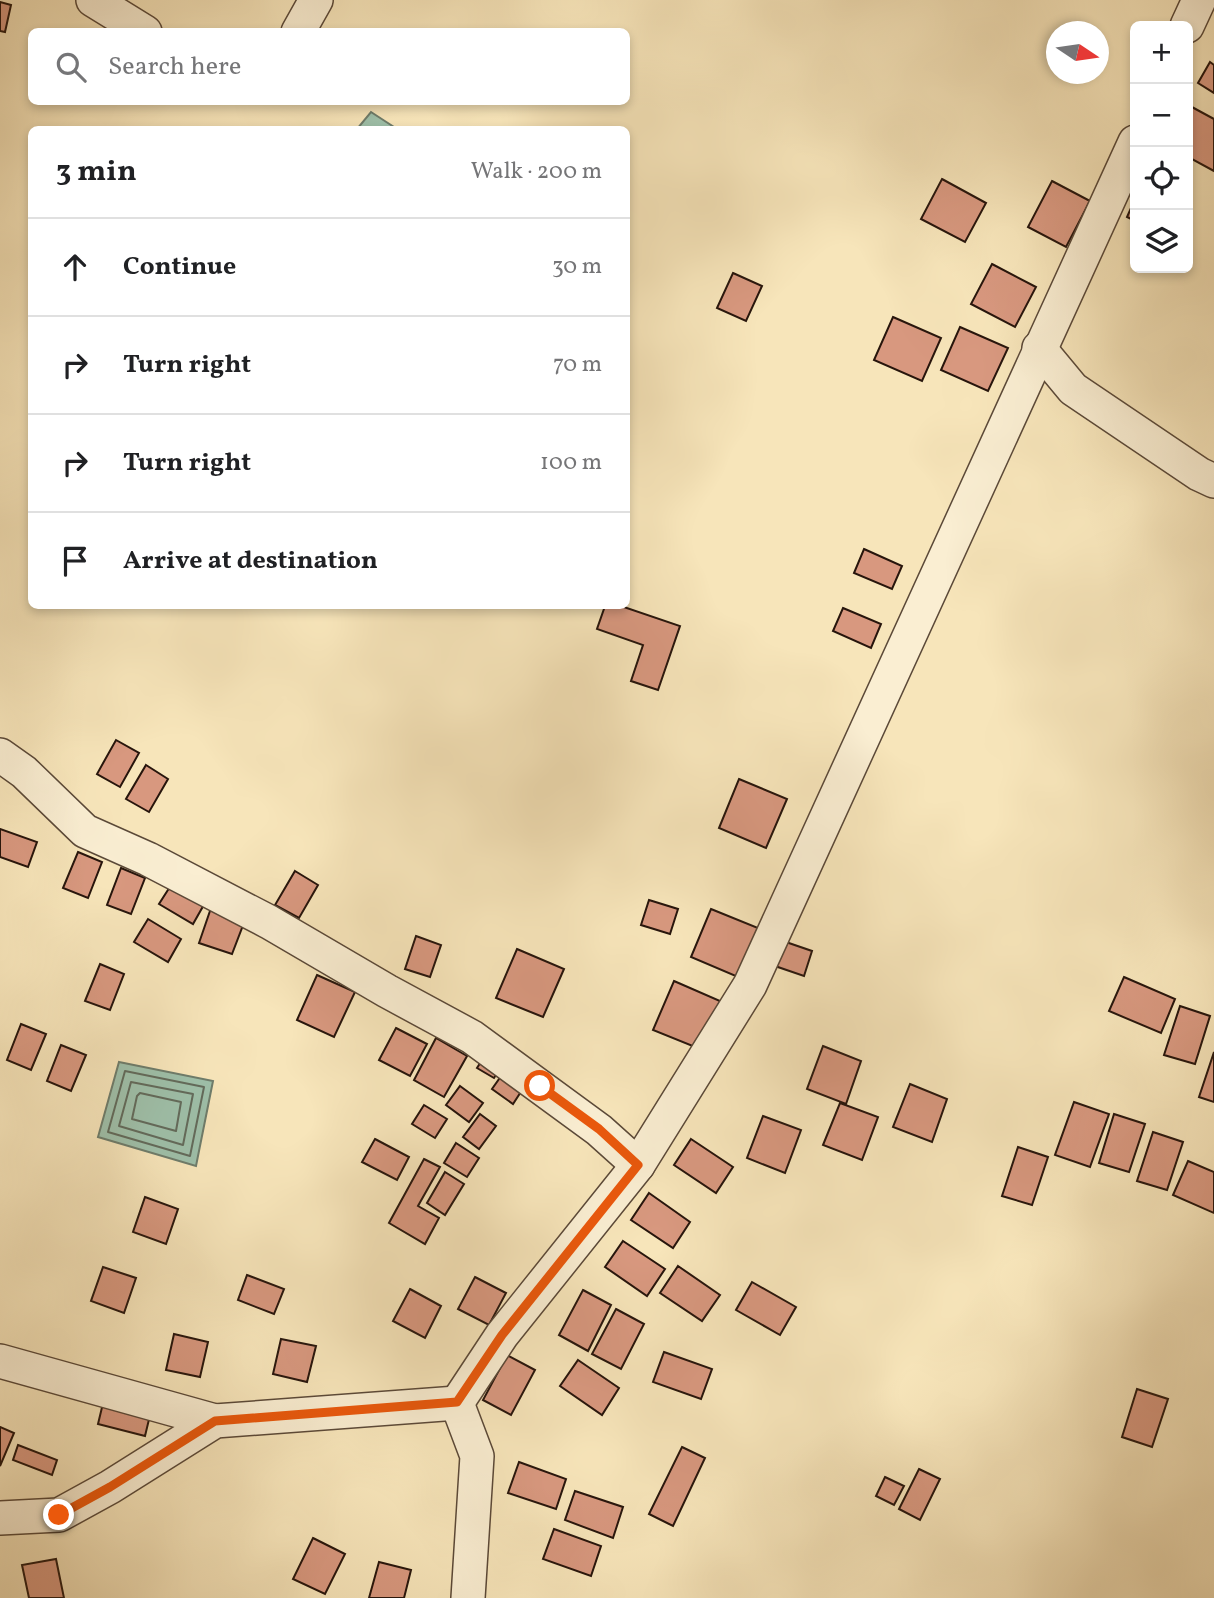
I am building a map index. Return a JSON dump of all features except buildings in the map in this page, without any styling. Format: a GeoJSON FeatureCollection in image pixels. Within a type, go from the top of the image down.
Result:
{"type":"FeatureCollection","features":[{"type":"Feature","properties":{"kind":"street"},"geometry":{"type":"LineString","coordinates":[[93,0],[138,28]]}},
{"type":"Feature","properties":{"kind":"street"},"geometry":{"type":"LineString","coordinates":[[300,28],[316,0]]}},
{"type":"Feature","properties":{"kind":"street"},"geometry":{"type":"LineString","coordinates":[[1189,21],[1199,0]]}},
{"type":"Feature","properties":{"kind":"street"},"geometry":{"type":"LineString","coordinates":[[457,1402],[502,1335],[638,1165],[750,985],[1133,147]]}},
{"type":"Feature","properties":{"kind":"street"},"geometry":{"type":"LineString","coordinates":[[1039,348],[1073,389],[1199,474],[1214,481]]}},
{"type":"Feature","properties":{"kind":"street"},"geometry":{"type":"LineString","coordinates":[[0,755],[24,772],[85,831],[148,859],[270,922],[472,1037],[599,1129],[638,1165]]}},
{"type":"Feature","properties":{"kind":"street"},"geometry":{"type":"LineString","coordinates":[[0,1361],[215,1421],[457,1402]]}},
{"type":"Feature","properties":{"kind":"street"},"geometry":{"type":"LineString","coordinates":[[457,1402],[477,1457],[468,1598]]}},
{"type":"Feature","properties":{"kind":"street"},"geometry":{"type":"LineString","coordinates":[[0,1518],[59,1515],[110,1487],[215,1421]]}},
{"type":"Feature","properties":{"kind":"water"},"geometry":{"type":"Polygon","coordinates":[[[371,112],[392,126],[359,126],[371,112]]]}},
{"type":"Feature","properties":{"kind":"water"},"geometry":{"type":"Polygon","coordinates":[[[119,1062],[213,1081],[196,1166],[98,1137],[119,1062]]]}},
{"type":"Feature","properties":{"kind":"route"},"geometry":{"type":"LineString","coordinates":[[59,1515],[110,1487],[215,1421],[457,1402],[502,1335],[638,1165],[599,1129],[540,1086]]}}]}
